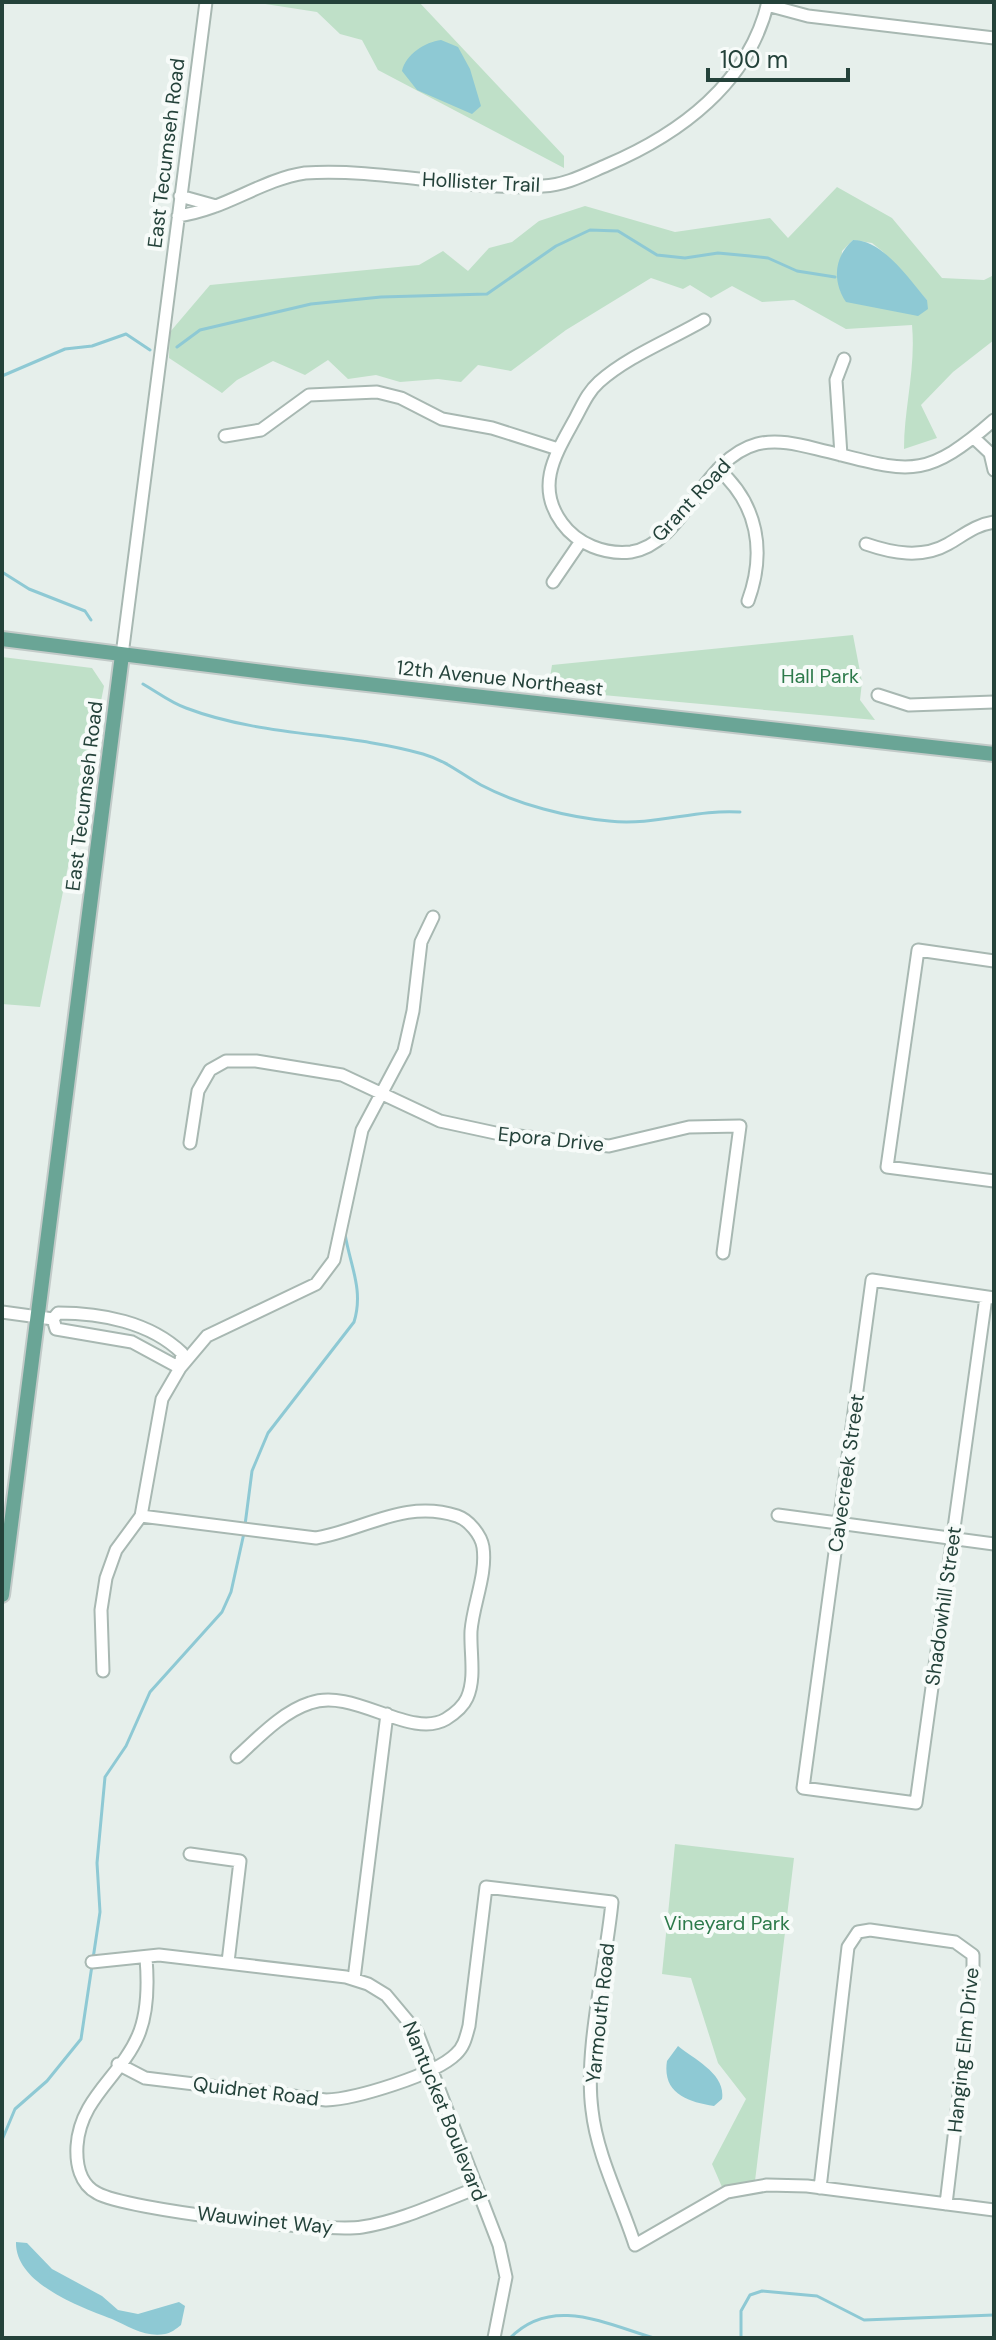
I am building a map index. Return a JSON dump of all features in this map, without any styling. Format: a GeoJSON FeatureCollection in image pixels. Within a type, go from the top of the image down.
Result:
{"type":"FeatureCollection","features":[{"type":"Feature","properties":{"kind":"main road","name":"12th Avenue Northeast"},"geometry":{"type":"LineString","coordinates":[[2,639],[994,754]]}},
{"type":"Feature","properties":{"kind":"main road","name":"East Tecumseh Road"},"geometry":{"type":"LineString","coordinates":[[2,1595],[122,655]]}},
{"type":"Feature","properties":{"kind":"street","name":"East Tecumseh Road"},"geometry":{"type":"LineString","coordinates":[[122,655],[206,2]]}},
{"type":"Feature","properties":{"kind":"street"},"geometry":{"type":"LineString","coordinates":[[768,3],[808,16],[994,38]]}},
{"type":"Feature","properties":{"kind":"street","name":"Hollister Trail"},"geometry":{"type":"LineString","coordinates":[[178,216],[206,212],[279,179],[305,173],[528,186],[575,179],[656,142],[698,112],[750,52],[768,3]]}},
{"type":"Feature","properties":{"kind":"street"},"geometry":{"type":"LineString","coordinates":[[180,196],[216,206]]}},
{"type":"Feature","properties":{"kind":"street"},"geometry":{"type":"LineString","coordinates":[[553,582],[581,541],[559,519],[549,494],[550,471],[558,449],[586,397],[600,381],[704,320]]}},
{"type":"Feature","properties":{"kind":"street"},"geometry":{"type":"LineString","coordinates":[[841,455],[836,380],[844,359]]}},
{"type":"Feature","properties":{"kind":"street"},"geometry":{"type":"LineString","coordinates":[[225,436],[241,436],[261,430],[309,395],[377,392],[401,398],[442,419],[492,428],[558,449]]}},
{"type":"Feature","properties":{"kind":"street","name":"Grant Road"},"geometry":{"type":"LineString","coordinates":[[581,541],[610,552],[643,548],[668,529],[731,456],[761,443],[788,443],[900,468],[917,467],[942,461],[994,420]]}},
{"type":"Feature","properties":{"kind":"street"},"geometry":{"type":"LineString","coordinates":[[974,438],[990,453],[994,470]]}},
{"type":"Feature","properties":{"kind":"street"},"geometry":{"type":"LineString","coordinates":[[718,469],[742,494],[755,525],[757,575],[748,601]]}},
{"type":"Feature","properties":{"kind":"street"},"geometry":{"type":"LineString","coordinates":[[866,544],[894,553],[933,551],[980,524],[994,522]]}},
{"type":"Feature","properties":{"kind":"street"},"geometry":{"type":"LineString","coordinates":[[878,695],[909,705],[994,702]]}},
{"type":"Feature","properties":{"kind":"street"},"geometry":{"type":"LineString","coordinates":[[103,1671],[101,1610],[106,1578],[116,1550],[141,1516],[162,1399],[180,1368],[207,1336],[316,1284],[334,1260],[362,1130],[384,1094],[404,1051],[413,1011],[421,942],[433,917]]}},
{"type":"Feature","properties":{"kind":"street"},"geometry":{"type":"LineString","coordinates":[[994,961],[918,950],[887,1167],[994,1181]]}},
{"type":"Feature","properties":{"kind":"street"},"geometry":{"type":"LineString","coordinates":[[190,1143],[198,1091],[210,1070],[226,1061],[256,1061],[342,1075],[384,1094]]}},
{"type":"Feature","properties":{"kind":"street","name":"Epora Drive"},"geometry":{"type":"LineString","coordinates":[[384,1094],[463,1128],[609,1146],[689,1127],[740,1126],[723,1253]]}},
{"type":"Feature","properties":{"kind":"street","name":"Cavecreek Street"},"geometry":{"type":"LineString","coordinates":[[803,1788],[872,1280],[990,1297]]}},
{"type":"Feature","properties":{"kind":"street","name":"Shadowhill Street"},"geometry":{"type":"LineString","coordinates":[[803,1788],[916,1803],[952,1539],[990,1297]]}},
{"type":"Feature","properties":{"kind":"street"},"geometry":{"type":"LineString","coordinates":[[2,1312],[53,1319]]}},
{"type":"Feature","properties":{"kind":"street"},"geometry":{"type":"LineString","coordinates":[[53,1319],[58,1313],[63,1313],[137,1325],[182,1353],[180,1368]]}},
{"type":"Feature","properties":{"kind":"street"},"geometry":{"type":"LineString","coordinates":[[53,1319],[56,1329],[123,1339],[180,1368]]}},
{"type":"Feature","properties":{"kind":"street"},"geometry":{"type":"LineString","coordinates":[[141,1516],[316,1538],[341,1534],[384,1515],[435,1512],[460,1517],[474,1528],[483,1544],[484,1567],[473,1614],[472,1685],[466,1701],[442,1721],[426,1724],[343,1700],[310,1703],[269,1729],[237,1757]]}},
{"type":"Feature","properties":{"kind":"street"},"geometry":{"type":"LineString","coordinates":[[778,1515],[994,1544]]}},
{"type":"Feature","properties":{"kind":"street"},"geometry":{"type":"LineString","coordinates":[[354,1979],[387,1714]]}},
{"type":"Feature","properties":{"kind":"street"},"geometry":{"type":"LineString","coordinates":[[190,1854],[240,1861],[228,1962]]}},
{"type":"Feature","properties":{"kind":"street","name":"Quidnet Road"},"geometry":{"type":"LineString","coordinates":[[118,2064],[145,2078],[326,2100],[352,2097],[431,2069],[458,2053],[466,2040],[486,1887]]}},
{"type":"Feature","properties":{"kind":"street","name":"Yarmouth Road"},"geometry":{"type":"LineString","coordinates":[[486,1887],[612,1902],[594,2046],[592,2111],[598,2142],[635,2245],[727,2192],[767,2185],[820,2188]]}},
{"type":"Feature","properties":{"kind":"street","name":"Hanging Elm Drive"},"geometry":{"type":"LineString","coordinates":[[820,2188],[848,1947],[858,1932],[870,1930],[955,1942],[973,1955],[946,2204]]}},
{"type":"Feature","properties":{"kind":"street","name":"Nantucket Boulevard"},"geometry":{"type":"LineString","coordinates":[[92,1962],[159,1955],[228,1962],[354,1979],[386,1995],[410,2019],[499,2245],[506,2277],[494,2338]]}},
{"type":"Feature","properties":{"kind":"street"},"geometry":{"type":"LineString","coordinates":[[118,2064],[137,2039],[141,2026],[148,1978],[146,1958]]}},
{"type":"Feature","properties":{"kind":"street","name":"Wauwinet Way"},"geometry":{"type":"LineString","coordinates":[[118,2064],[91,2101],[79,2133],[77,2156],[81,2175],[97,2193],[134,2204],[338,2229],[385,2222],[477,2188]]}},
{"type":"Feature","properties":{"kind":"street"},"geometry":{"type":"LineString","coordinates":[[820,2188],[994,2210]]}},
{"type":"Feature","properties":{"kind":"green space"},"geometry":{"type":"Polygon","coordinates":[[[253,2],[419,2],[564,156],[564,168],[378,70],[362,40],[340,34],[317,12],[253,2]]]}},
{"type":"Feature","properties":{"kind":"green space"},"geometry":{"type":"Polygon","coordinates":[[[837,187],[892,218],[942,278],[984,280],[994,275],[994,340],[953,372],[921,405],[937,438],[904,449],[912,325],[846,329],[794,300],[762,302],[732,286],[711,298],[690,285],[683,289],[651,278],[566,330],[511,371],[478,365],[461,382],[438,379],[400,382],[376,375],[348,379],[328,360],[305,375],[273,361],[237,380],[222,393],[169,358],[170,332],[210,285],[419,265],[443,251],[468,271],[489,248],[512,242],[539,221],[585,206],[675,232],[770,218],[788,238],[837,187]],[[853,240],[842,251],[840,291],[883,308],[927,300],[882,251],[872,243],[853,240]]]}},
{"type":"Feature","properties":{"kind":"green space","name":"Hall Park"},"geometry":{"type":"Polygon","coordinates":[[[853,635],[862,682],[860,700],[875,720],[548,690],[552,665],[853,635]]]}},
{"type":"Feature","properties":{"kind":"green space"},"geometry":{"type":"Polygon","coordinates":[[[2,657],[92,668],[104,686],[40,1007],[2,1004],[2,657]]]}},
{"type":"Feature","properties":{"kind":"green space","name":"Vineyard Park"},"geometry":{"type":"Polygon","coordinates":[[[675,1844],[794,1858],[755,2181],[722,2187],[712,2164],[746,2099],[718,2063],[691,1978],[662,1974],[675,1844]]]}},
{"type":"Feature","properties":{"kind":"water"},"geometry":{"type":"Polygon","coordinates":[[[441,40],[458,47],[470,69],[481,106],[472,114],[417,90],[402,71],[417,50],[441,40]]]}},
{"type":"Feature","properties":{"kind":"water"},"geometry":{"type":"Polygon","coordinates":[[[853,240],[875,246],[885,253],[927,300],[928,309],[918,316],[846,302],[839,286],[837,270],[842,254],[853,240]]]}},
{"type":"Feature","properties":{"kind":"water"},"geometry":{"type":"Polygon","coordinates":[[[678,2046],[708,2068],[719,2082],[722,2099],[714,2106],[678,2094],[668,2081],[667,2061],[678,2046]]]}},
{"type":"Feature","properties":{"kind":"water"},"geometry":{"type":"Polygon","coordinates":[[[16,2242],[27,2243],[52,2269],[102,2296],[118,2310],[138,2314],[179,2302],[185,2306],[181,2325],[165,2334],[144,2333],[52,2292],[26,2270],[16,2242]]]}},
{"type":"Feature","properties":{"kind":"waterway"},"geometry":{"type":"LineString","coordinates":[[177,347],[200,330],[311,304],[381,297],[487,294],[556,246],[590,230],[618,231],[657,255],[685,258],[718,253],[768,258],[797,271],[835,277]]}},
{"type":"Feature","properties":{"kind":"waterway"},"geometry":{"type":"LineString","coordinates":[[2,376],[65,349],[92,346],[126,334],[150,350]]}},
{"type":"Feature","properties":{"kind":"waterway"},"geometry":{"type":"LineString","coordinates":[[2,572],[29,589],[85,611],[91,620]]}},
{"type":"Feature","properties":{"kind":"waterway"},"geometry":{"type":"LineString","coordinates":[[143,684],[180,706],[215,717],[423,754],[496,792],[560,813],[626,822],[740,812]]}},
{"type":"Feature","properties":{"kind":"waterway"},"geometry":{"type":"LineString","coordinates":[[245,1525],[252,1471],[268,1433],[354,1322],[357,1288],[345,1234]]}},
{"type":"Feature","properties":{"kind":"waterway"},"geometry":{"type":"LineString","coordinates":[[2,2140],[15,2109],[47,2081],[81,2039],[100,1912],[97,1863],[105,1777],[126,1746],[150,1692],[222,1612],[231,1592],[244,1533]]}},
{"type":"Feature","properties":{"kind":"waterway"},"geometry":{"type":"LineString","coordinates":[[741,2338],[741,2311],[750,2295],[762,2291],[817,2296],[864,2320],[994,2315]]}},
{"type":"Feature","properties":{"kind":"waterway"},"geometry":{"type":"LineString","coordinates":[[510,2338],[526,2325],[561,2315],[598,2321],[654,2338]]}}]}
